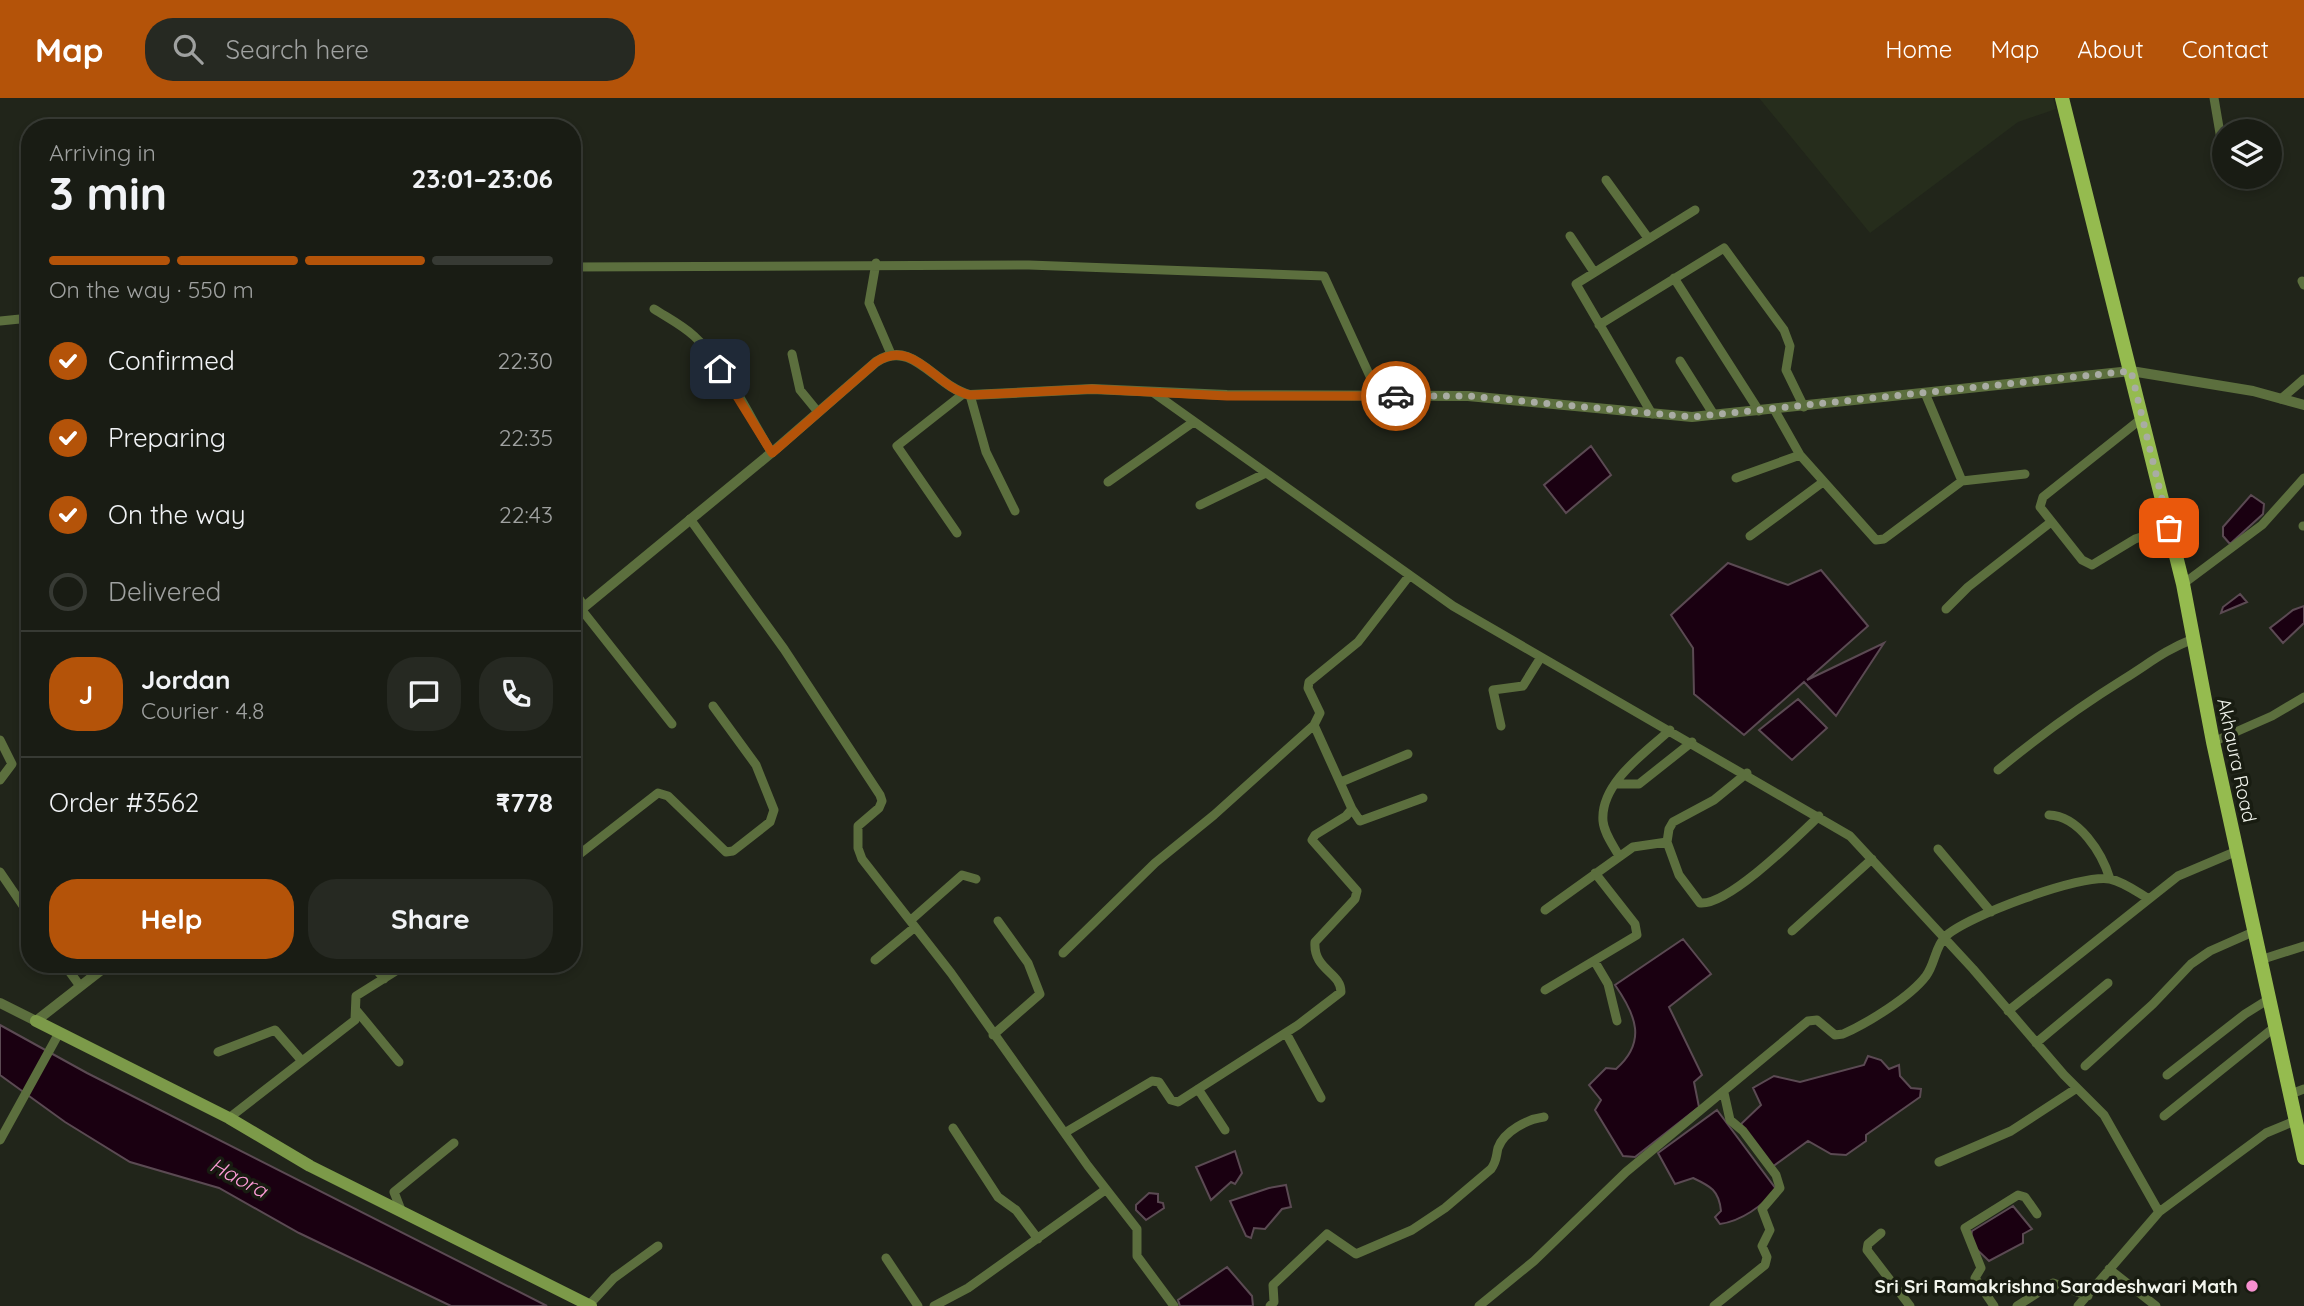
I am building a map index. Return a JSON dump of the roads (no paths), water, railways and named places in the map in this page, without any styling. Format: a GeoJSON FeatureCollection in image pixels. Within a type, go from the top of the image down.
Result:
{"type":"FeatureCollection","features":[{"type":"Feature","properties":{"kind":"main road","name":"Akhaura Road"},"geometry":{"type":"LineString","coordinates":[[2062,98],[2183,584],[2253,932],[2276,1026],[2298,1091],[2297,1120],[2302,1135],[2304,1158]]}},
{"type":"Feature","properties":{"kind":"main road"},"geometry":{"type":"LineString","coordinates":[[36,1021],[229,1118],[310,1166],[590,1306]]}},
{"type":"Feature","properties":{"kind":"street"},"geometry":{"type":"LineString","coordinates":[[2214,98],[2218,119]]}},
{"type":"Feature","properties":{"kind":"street"},"geometry":{"type":"LineString","coordinates":[[1606,180],[1648,238]]}},
{"type":"Feature","properties":{"kind":"street"},"geometry":{"type":"LineString","coordinates":[[1652,414],[1576,285],[1579,280],[1695,210]]}},
{"type":"Feature","properties":{"kind":"street"},"geometry":{"type":"LineString","coordinates":[[1570,236],[1594,272]]}},
{"type":"Feature","properties":{"kind":"street"},"geometry":{"type":"LineString","coordinates":[[1599,325],[1719,248],[1729,251],[1788,339],[1790,354],[1786,370],[1804,407]]}},
{"type":"Feature","properties":{"kind":"street"},"geometry":{"type":"LineString","coordinates":[[876,263],[869,303],[891,354]]}},
{"type":"Feature","properties":{"kind":"street"},"geometry":{"type":"LineString","coordinates":[[581,267],[876,263],[1324,276],[1379,396]]}},
{"type":"Feature","properties":{"kind":"street"},"geometry":{"type":"LineString","coordinates":[[1674,278],[1759,411]]}},
{"type":"Feature","properties":{"kind":"street"},"geometry":{"type":"LineString","coordinates":[[654,309],[682,326],[701,342],[772,453]]}},
{"type":"Feature","properties":{"kind":"street"},"geometry":{"type":"LineString","coordinates":[[0,321],[21,319]]}},
{"type":"Feature","properties":{"kind":"street"},"geometry":{"type":"LineString","coordinates":[[792,354],[802,395],[818,412]]}},
{"type":"Feature","properties":{"kind":"street"},"geometry":{"type":"LineString","coordinates":[[581,609],[772,453],[876,362],[891,354],[904,355],[967,394],[1092,389],[1200,395],[1482,397],[1652,414],[1714,415],[2131,371],[2203,381],[2304,405]]}},
{"type":"Feature","properties":{"kind":"street"},"geometry":{"type":"LineString","coordinates":[[1680,361],[1714,415]]}},
{"type":"Feature","properties":{"kind":"street"},"geometry":{"type":"LineString","coordinates":[[2281,399],[2304,379]]}},
{"type":"Feature","properties":{"kind":"street"},"geometry":{"type":"LineString","coordinates":[[1154,393],[1192,423],[1409,576],[1541,657],[1747,773],[1850,836],[1945,937],[2036,1043],[2115,1129],[2159,1212]]}},
{"type":"Feature","properties":{"kind":"street"},"geometry":{"type":"LineString","coordinates":[[1924,393],[1962,481]]}},
{"type":"Feature","properties":{"kind":"street"},"geometry":{"type":"LineString","coordinates":[[967,394],[986,452],[1015,511]]}},
{"type":"Feature","properties":{"kind":"street"},"geometry":{"type":"LineString","coordinates":[[957,533],[897,446],[967,394]]}},
{"type":"Feature","properties":{"kind":"street"},"geometry":{"type":"LineString","coordinates":[[1774,409],[1800,455],[1873,537],[1880,541],[1962,481],[2025,474]]}},
{"type":"Feature","properties":{"kind":"street"},"geometry":{"type":"LineString","coordinates":[[2141,419],[2043,497],[2040,507],[2082,560],[2092,565],[2135,539],[2169,528]]}},
{"type":"Feature","properties":{"kind":"street"},"geometry":{"type":"LineString","coordinates":[[1108,482],[1192,423]]}},
{"type":"Feature","properties":{"kind":"street"},"geometry":{"type":"LineString","coordinates":[[1736,478],[1800,455]]}},
{"type":"Feature","properties":{"kind":"street"},"geometry":{"type":"LineString","coordinates":[[1200,505],[1264,474]]}},
{"type":"Feature","properties":{"kind":"street"},"geometry":{"type":"LineString","coordinates":[[2183,584],[2262,524],[2304,478]]}},
{"type":"Feature","properties":{"kind":"street"},"geometry":{"type":"LineString","coordinates":[[1750,536],[1823,482]]}},
{"type":"Feature","properties":{"kind":"street"},"geometry":{"type":"LineString","coordinates":[[690,519],[784,649],[880,795],[882,801],[879,808],[858,826],[858,848],[866,865],[913,923],[1066,1132],[1105,1190],[1137,1229],[1137,1256],[1174,1306]]}},
{"type":"Feature","properties":{"kind":"street"},"geometry":{"type":"LineString","coordinates":[[1946,609],[2050,522]]}},
{"type":"Feature","properties":{"kind":"street"},"geometry":{"type":"LineString","coordinates":[[1063,953],[1155,863],[1214,815],[1314,725],[1320,713],[1308,688],[1310,682],[1358,642],[1409,576]]}},
{"type":"Feature","properties":{"kind":"street"},"geometry":{"type":"LineString","coordinates":[[581,613],[672,724]]}},
{"type":"Feature","properties":{"kind":"street"},"geometry":{"type":"LineString","coordinates":[[1998,770],[2088,700],[2126,678],[2165,650],[2193,639]]}},
{"type":"Feature","properties":{"kind":"street"},"geometry":{"type":"LineString","coordinates":[[1501,726],[1493,690],[1523,686],[1541,657]]}},
{"type":"Feature","properties":{"kind":"street"},"geometry":{"type":"LineString","coordinates":[[2213,742],[2272,716],[2304,697]]}},
{"type":"Feature","properties":{"kind":"street"},"geometry":{"type":"LineString","coordinates":[[581,853],[658,793],[667,796],[726,852],[733,851],[770,822],[775,813],[760,775],[713,705]]}},
{"type":"Feature","properties":{"kind":"street"},"geometry":{"type":"LineString","coordinates":[[1314,725],[1360,821],[1423,798]]}},
{"type":"Feature","properties":{"kind":"street"},"geometry":{"type":"LineString","coordinates":[[1619,856],[1603,818],[1616,784],[1671,730]]}},
{"type":"Feature","properties":{"kind":"street"},"geometry":{"type":"LineString","coordinates":[[0,740],[12,764],[0,780]]}},
{"type":"Feature","properties":{"kind":"street"},"geometry":{"type":"LineString","coordinates":[[1616,784],[1639,784],[1692,742]]}},
{"type":"Feature","properties":{"kind":"street"},"geometry":{"type":"LineString","coordinates":[[1341,782],[1408,754]]}},
{"type":"Feature","properties":{"kind":"street"},"geometry":{"type":"LineString","coordinates":[[1747,773],[1714,800],[1672,822],[1667,842],[1686,886],[1696,900],[1705,903],[1739,884],[1794,841],[1819,816]]}},
{"type":"Feature","properties":{"kind":"street"},"geometry":{"type":"LineString","coordinates":[[1066,1132],[1152,1082],[1159,1082],[1175,1102],[1286,1033],[1342,991],[1341,986],[1317,961],[1315,942],[1355,899],[1357,891],[1312,840],[1315,835],[1346,816],[1352,809]]}},
{"type":"Feature","properties":{"kind":"street"},"geometry":{"type":"LineString","coordinates":[[2049,815],[2067,818],[2077,826],[2101,858],[2110,879]]}},
{"type":"Feature","properties":{"kind":"street"},"geometry":{"type":"LineString","coordinates":[[1545,910],[1619,856],[1639,845],[1667,842]]}},
{"type":"Feature","properties":{"kind":"street"},"geometry":{"type":"LineString","coordinates":[[1938,849],[1992,912]]}},
{"type":"Feature","properties":{"kind":"street"},"geometry":{"type":"LineString","coordinates":[[2008,1011],[2178,876],[2237,851]]}},
{"type":"Feature","properties":{"kind":"street"},"geometry":{"type":"LineString","coordinates":[[1792,931],[1872,859]]}},
{"type":"Feature","properties":{"kind":"street"},"geometry":{"type":"LineString","coordinates":[[0,872],[21,903]]}},
{"type":"Feature","properties":{"kind":"street"},"geometry":{"type":"LineString","coordinates":[[1545,990],[1634,939],[1638,932],[1595,873]]}},
{"type":"Feature","properties":{"kind":"street"},"geometry":{"type":"LineString","coordinates":[[875,960],[959,876],[976,879]]}},
{"type":"Feature","properties":{"kind":"street"},"geometry":{"type":"LineString","coordinates":[[1479,1306],[1534,1261],[1626,1172],[1808,1021],[1817,1020],[1835,1035],[1843,1034],[1912,990],[1927,975],[1945,937],[1973,919],[2072,882],[2110,879],[2149,899]]}},
{"type":"Feature","properties":{"kind":"street"},"geometry":{"type":"LineString","coordinates":[[993,1035],[1040,994],[1028,963],[998,921]]}},
{"type":"Feature","properties":{"kind":"street"},"geometry":{"type":"LineString","coordinates":[[2084,1066],[2200,957],[2253,932]]}},
{"type":"Feature","properties":{"kind":"street"},"geometry":{"type":"LineString","coordinates":[[2260,960],[2304,946]]}},
{"type":"Feature","properties":{"kind":"street"},"geometry":{"type":"LineString","coordinates":[[1595,961],[1608,984],[1617,1021]]}},
{"type":"Feature","properties":{"kind":"street"},"geometry":{"type":"LineString","coordinates":[[70,973],[79,986]]}},
{"type":"Feature","properties":{"kind":"street"},"geometry":{"type":"LineString","coordinates":[[0,1003],[36,1021],[97,973]]}},
{"type":"Feature","properties":{"kind":"street"},"geometry":{"type":"LineString","coordinates":[[379,973],[384,979]]}},
{"type":"Feature","properties":{"kind":"street"},"geometry":{"type":"LineString","coordinates":[[229,1118],[355,1020],[355,997],[393,973]]}},
{"type":"Feature","properties":{"kind":"street"},"geometry":{"type":"LineString","coordinates":[[2036,1043],[2108,983]]}},
{"type":"Feature","properties":{"kind":"street"},"geometry":{"type":"LineString","coordinates":[[2167,1075],[2245,1014],[2269,999]]}},
{"type":"Feature","properties":{"kind":"street"},"geometry":{"type":"LineString","coordinates":[[357,1011],[399,1062]]}},
{"type":"Feature","properties":{"kind":"street"},"geometry":{"type":"LineString","coordinates":[[2164,1116],[2276,1026]]}},
{"type":"Feature","properties":{"kind":"street"},"geometry":{"type":"LineString","coordinates":[[218,1052],[275,1030],[302,1061]]}},
{"type":"Feature","properties":{"kind":"street"},"geometry":{"type":"LineString","coordinates":[[0,1140],[59,1032]]}},
{"type":"Feature","properties":{"kind":"street"},"geometry":{"type":"LineString","coordinates":[[1286,1033],[1321,1098]]}},
{"type":"Feature","properties":{"kind":"street"},"geometry":{"type":"LineString","coordinates":[[1939,1163],[1993,1141],[2077,1088]]}},
{"type":"Feature","properties":{"kind":"street"},"geometry":{"type":"LineString","coordinates":[[1198,1089],[1224,1130]]}},
{"type":"Feature","properties":{"kind":"street"},"geometry":{"type":"LineString","coordinates":[[1714,1306],[1765,1265],[1767,1257],[1762,1245],[1770,1230],[1763,1206],[1773,1199],[1780,1188],[1776,1175],[1743,1131],[1730,1120],[1724,1093]]}},
{"type":"Feature","properties":{"kind":"street"},"geometry":{"type":"LineString","coordinates":[[1270,1306],[1273,1302],[1273,1285],[1326,1234],[1356,1254],[1412,1230],[1445,1208],[1490,1169],[1496,1161],[1501,1143],[1522,1123],[1544,1117]]}},
{"type":"Feature","properties":{"kind":"street"},"geometry":{"type":"LineString","coordinates":[[2078,1306],[2159,1212],[2266,1133],[2297,1120]]}},
{"type":"Feature","properties":{"kind":"street"},"geometry":{"type":"LineString","coordinates":[[953,1128],[998,1197],[1016,1210],[1038,1239]]}},
{"type":"Feature","properties":{"kind":"street"},"geometry":{"type":"LineString","coordinates":[[401,1212],[394,1192],[454,1143]]}},
{"type":"Feature","properties":{"kind":"street"},"geometry":{"type":"LineString","coordinates":[[934,1306],[960,1293],[1105,1190]]}},
{"type":"Feature","properties":{"kind":"street"},"geometry":{"type":"LineString","coordinates":[[1994,1306],[1975,1277],[1981,1268],[1965,1228],[2018,1195],[2025,1198],[2037,1214]]}},
{"type":"Feature","properties":{"kind":"street"},"geometry":{"type":"LineString","coordinates":[[1881,1233],[1868,1244],[1867,1250],[1910,1306]]}},
{"type":"Feature","properties":{"kind":"street"},"geometry":{"type":"LineString","coordinates":[[590,1306],[614,1278],[658,1246]]}},
{"type":"Feature","properties":{"kind":"street"},"geometry":{"type":"LineString","coordinates":[[886,1258],[918,1306]]}},
{"type":"Feature","properties":{"kind":"street"},"geometry":{"type":"LineString","coordinates":[[2109,1269],[2156,1306]]}},
{"type":"Feature","properties":{"kind":"street"},"geometry":{"type":"LineString","coordinates":[[2017,1306],[2049,1284],[2087,1295]]}},
{"type":"Feature","properties":{"kind":"water"},"geometry":{"type":"Polygon","coordinates":[[[1591,446],[1611,475],[1566,513],[1544,485],[1591,446]]]}},
{"type":"Feature","properties":{"kind":"water"},"geometry":{"type":"Polygon","coordinates":[[[2251,495],[2264,504],[2263,514],[2230,544],[2223,536],[2223,527],[2251,495]]]}},
{"type":"Feature","properties":{"kind":"water"},"geometry":{"type":"Polygon","coordinates":[[[1728,563],[1788,585],[1821,570],[1868,626],[1807,680],[1884,643],[1836,716],[1804,682],[1744,735],[1694,694],[1693,648],[1671,615],[1728,563]]]}},
{"type":"Feature","properties":{"kind":"water"},"geometry":{"type":"Polygon","coordinates":[[[2240,594],[2247,602],[2221,613],[2223,607],[2240,594]]]}},
{"type":"Feature","properties":{"kind":"water"},"geometry":{"type":"Polygon","coordinates":[[[2304,606],[2304,623],[2283,643],[2270,628],[2293,610],[2304,606]]]}},
{"type":"Feature","properties":{"kind":"water"},"geometry":{"type":"Polygon","coordinates":[[[1798,699],[1827,728],[1792,760],[1759,730],[1798,699]]]}},
{"type":"Feature","properties":{"kind":"water"},"geometry":{"type":"Polygon","coordinates":[[[1683,939],[1711,974],[1669,1007],[1702,1075],[1694,1082],[1699,1107],[1635,1157],[1623,1156],[1595,1110],[1601,1100],[1589,1085],[1606,1068],[1616,1069],[1626,1059],[1635,1038],[1633,1018],[1615,985],[1683,939]]]}},
{"type":"Feature","properties":{"kind":"water","name":"Haora"},"geometry":{"type":"Polygon","coordinates":[[[0,1025],[87,1073],[547,1306],[451,1306],[299,1233],[219,1188],[130,1162],[65,1122],[0,1075],[0,1025]]]}},
{"type":"Feature","properties":{"kind":"water"},"geometry":{"type":"Polygon","coordinates":[[[1868,1056],[1881,1060],[1889,1069],[1899,1065],[1900,1076],[1911,1088],[1921,1089],[1920,1097],[1866,1135],[1866,1141],[1846,1155],[1831,1154],[1808,1141],[1772,1167],[1741,1124],[1761,1105],[1753,1088],[1774,1076],[1800,1082],[1864,1065],[1868,1056]]]}},
{"type":"Feature","properties":{"kind":"water"},"geometry":{"type":"Polygon","coordinates":[[[1717,1110],[1776,1189],[1751,1212],[1720,1224],[1715,1217],[1721,1211],[1720,1204],[1713,1190],[1693,1178],[1675,1184],[1658,1153],[1717,1110]]]}},
{"type":"Feature","properties":{"kind":"water"},"geometry":{"type":"Polygon","coordinates":[[[1235,1151],[1242,1173],[1235,1184],[1231,1182],[1211,1200],[1196,1167],[1235,1151]]]}},
{"type":"Feature","properties":{"kind":"water"},"geometry":{"type":"Polygon","coordinates":[[[1286,1185],[1291,1207],[1282,1209],[1265,1229],[1254,1228],[1251,1238],[1246,1236],[1230,1201],[1286,1185]]]}},
{"type":"Feature","properties":{"kind":"water"},"geometry":{"type":"Polygon","coordinates":[[[1149,1193],[1158,1194],[1158,1202],[1163,1203],[1164,1208],[1146,1220],[1136,1210],[1136,1205],[1149,1193]]]}},
{"type":"Feature","properties":{"kind":"water"},"geometry":{"type":"Polygon","coordinates":[[[2013,1206],[2032,1229],[2023,1234],[2023,1243],[1989,1261],[1970,1243],[1972,1231],[2013,1206]]]}},
{"type":"Feature","properties":{"kind":"water"},"geometry":{"type":"Polygon","coordinates":[[[1227,1267],[1252,1296],[1253,1306],[1180,1306],[1178,1300],[1227,1267]]]}},
{"type":"Feature","properties":{"kind":"place","name":"Sri Sri Ramakrishna Saradeshwari Math"},"geometry":{"type":"Point","coordinates":[2252,1286]}}]}
